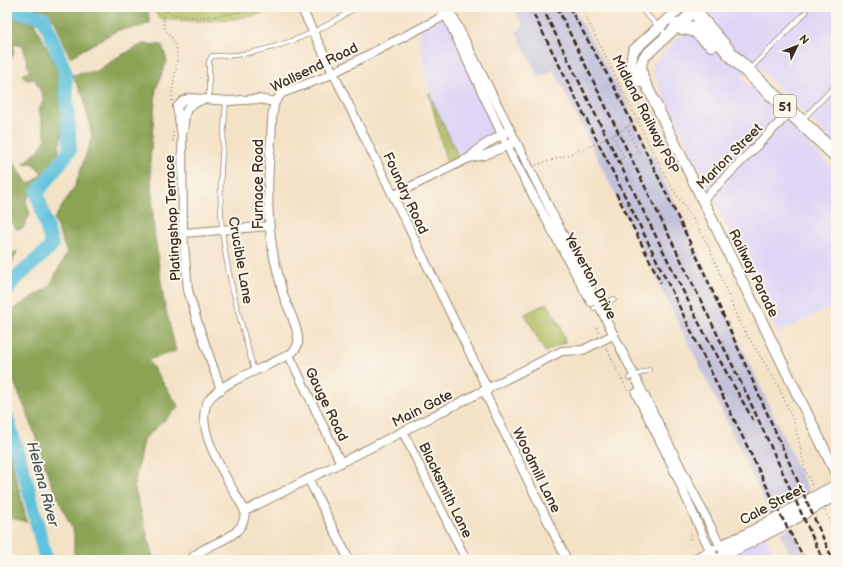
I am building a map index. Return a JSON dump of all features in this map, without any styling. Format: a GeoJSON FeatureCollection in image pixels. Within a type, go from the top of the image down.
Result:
{"type":"FeatureCollection","features":[{"type":"Feature","properties":{"kind":"highway","name":"51"},"geometry":{"type":"LineString","coordinates":[[691,8],[734,58],[800,122],[832,150]]}},
{"type":"Feature","properties":{"kind":"highway"},"geometry":{"type":"LineString","coordinates":[[672,30],[694,29],[721,52],[734,58]]}},
{"type":"Feature","properties":{"kind":"street","name":"Foundry Road"},"geometry":{"type":"LineString","coordinates":[[301,7],[394,195],[486,390]]}},
{"type":"Feature","properties":{"kind":"street","name":"Yelverton Drive"},"geometry":{"type":"LineString","coordinates":[[442,7],[448,12],[518,142],[631,377],[714,560]]}},
{"type":"Feature","properties":{"kind":"street"},"geometry":{"type":"LineString","coordinates":[[644,40],[659,26],[691,8]]}},
{"type":"Feature","properties":{"kind":"street"},"geometry":{"type":"LineString","coordinates":[[652,48],[672,30],[691,8]]}},
{"type":"Feature","properties":{"kind":"street","name":"Yelverton Drive"},"geometry":{"type":"LineString","coordinates":[[448,12],[508,146],[597,307]]}},
{"type":"Feature","properties":{"kind":"street","name":"Wallsend Road"},"geometry":{"type":"LineString","coordinates":[[205,100],[226,101],[258,98],[274,102],[282,93],[309,84],[334,72],[448,12]]}},
{"type":"Feature","properties":{"kind":"street","name":"Railway Parade"},"geometry":{"type":"LineString","coordinates":[[644,40],[635,47],[631,55],[631,64],[640,82],[646,87]]}},
{"type":"Feature","properties":{"kind":"street","name":"Railway Parade"},"geometry":{"type":"LineString","coordinates":[[652,48],[644,57],[641,68],[646,87],[836,473]]}},
{"type":"Feature","properties":{"kind":"street","name":"Platingshop Terrace"},"geometry":{"type":"LineString","coordinates":[[205,100],[191,104],[185,111],[182,135],[183,233],[188,290],[221,390]]}},
{"type":"Feature","properties":{"kind":"street","name":"Furnace Road"},"geometry":{"type":"LineString","coordinates":[[274,102],[268,174],[270,226],[275,260],[283,294],[298,338],[296,348],[289,355]]}},
{"type":"Feature","properties":{"kind":"street","name":"Marion Street"},"geometry":{"type":"LineString","coordinates":[[702,201],[790,112]]}},
{"type":"Feature","properties":{"kind":"street"},"geometry":{"type":"LineString","coordinates":[[469,158],[481,147],[511,128]]}},
{"type":"Feature","properties":{"kind":"street"},"geometry":{"type":"LineString","coordinates":[[394,195],[469,158],[485,155],[518,142]]}},
{"type":"Feature","properties":{"kind":"street"},"geometry":{"type":"LineString","coordinates":[[183,233],[270,226]]}},
{"type":"Feature","properties":{"kind":"street","name":"Main Gate"},"geometry":{"type":"LineString","coordinates":[[245,511],[341,464],[562,351],[583,350],[611,336]]}},
{"type":"Feature","properties":{"kind":"street"},"geometry":{"type":"LineString","coordinates":[[190,560],[198,552],[241,528],[245,521],[245,511],[210,444],[204,429],[204,418],[211,396],[234,381],[289,355]]}},
{"type":"Feature","properties":{"kind":"street","name":"Gauge Road"},"geometry":{"type":"LineString","coordinates":[[289,355],[341,464]]}},
{"type":"Feature","properties":{"kind":"street","name":"Yelverton Drive"},"geometry":{"type":"LineString","coordinates":[[631,377],[724,553]]}},
{"type":"Feature","properties":{"kind":"street","name":"Woodmill Lane"},"geometry":{"type":"LineString","coordinates":[[486,390],[567,560]]}},
{"type":"Feature","properties":{"kind":"street","name":"Blacksmith Lane"},"geometry":{"type":"LineString","coordinates":[[402,432],[466,560]]}},
{"type":"Feature","properties":{"kind":"street"},"geometry":{"type":"LineString","coordinates":[[309,480],[349,560]]}},
{"type":"Feature","properties":{"kind":"street","name":"Cale Street"},"geometry":{"type":"LineString","coordinates":[[819,500],[836,486]]}},
{"type":"Feature","properties":{"kind":"street","name":"Cale Street"},"geometry":{"type":"LineString","coordinates":[[724,553],[747,534],[819,500],[836,495]]}},
{"type":"Feature","properties":{"kind":"street"},"geometry":{"type":"LineString","coordinates":[[692,560],[710,551],[724,553]]}},
{"type":"Feature","properties":{"kind":"street"},"geometry":{"type":"LineString","coordinates":[[714,560],[724,553]]}},
{"type":"Feature","properties":{"kind":"lane"},"geometry":{"type":"LineString","coordinates":[[205,100],[209,61],[212,56],[242,54],[275,48],[313,32],[356,7]]}},
{"type":"Feature","properties":{"kind":"lane"},"geometry":{"type":"LineString","coordinates":[[639,7],[659,26],[672,30]]}},
{"type":"Feature","properties":{"kind":"lane"},"geometry":{"type":"LineString","coordinates":[[748,71],[806,12]]}},
{"type":"Feature","properties":{"kind":"lane"},"geometry":{"type":"LineString","coordinates":[[644,40],[652,48]]}},
{"type":"Feature","properties":{"kind":"lane"},"geometry":{"type":"LineString","coordinates":[[800,122],[836,85]]}},
{"type":"Feature","properties":{"kind":"lane","name":"Crucible Lane"},"geometry":{"type":"LineString","coordinates":[[226,101],[220,190],[222,230],[233,286],[254,372]]}},
{"type":"Feature","properties":{"kind":"lane"},"geometry":{"type":"LineString","coordinates":[[597,307],[614,299]]}},
{"type":"Feature","properties":{"kind":"lane"},"geometry":{"type":"LineString","coordinates":[[631,377],[649,370]]}},
{"type":"Feature","properties":{"kind":"path"},"geometry":{"type":"LineString","coordinates":[[162,7],[166,11],[183,16],[198,17],[233,14],[262,7]]}},
{"type":"Feature","properties":{"kind":"path","name":"Midland Railway PSP"},"geometry":{"type":"LineString","coordinates":[[581,7],[672,188],[695,222],[710,249],[738,320],[778,385],[795,425],[805,468],[819,500],[836,532]]}},
{"type":"Feature","properties":{"kind":"path"},"geometry":{"type":"LineString","coordinates":[[166,11],[163,22],[164,28],[175,44],[177,54],[172,90],[172,103]]}},
{"type":"Feature","properties":{"kind":"path"},"geometry":{"type":"LineString","coordinates":[[530,167],[579,151],[627,127],[651,110]]}},
{"type":"Feature","properties":{"kind":"path"},"geometry":{"type":"LineString","coordinates":[[627,127],[638,152]]}},
{"type":"Feature","properties":{"kind":"path"},"geometry":{"type":"LineString","coordinates":[[173,128],[173,141]]}},
{"type":"Feature","properties":{"kind":"path"},"geometry":{"type":"LineString","coordinates":[[613,134],[624,158],[620,160]]}},
{"type":"Feature","properties":{"kind":"path"},"geometry":{"type":"LineString","coordinates":[[632,155],[643,150]]}},
{"type":"Feature","properties":{"kind":"shaded area"},"geometry":{"type":"Polygon","coordinates":[[[514,7],[573,7],[627,104],[701,258],[811,496],[772,517],[730,428],[554,70],[539,78],[516,32],[523,26],[514,7]]]}},
{"type":"Feature","properties":{"kind":"shaded area"},"geometry":{"type":"Polygon","coordinates":[[[711,7],[836,7],[836,145],[755,64],[741,77],[836,171],[836,305],[778,333],[652,70],[655,61],[711,7]]]}},
{"type":"Feature","properties":{"kind":"shaded area"},"geometry":{"type":"Polygon","coordinates":[[[445,16],[502,134],[461,162],[429,93],[418,29],[445,16]]]}},
{"type":"Feature","properties":{"kind":"shaded area"},"geometry":{"type":"Polygon","coordinates":[[[792,527],[809,560],[793,560],[780,534],[792,527]]]}},
{"type":"Feature","properties":{"kind":"shaded area"},"geometry":{"type":"Polygon","coordinates":[[[765,535],[778,560],[712,560],[765,535]]]}},
{"type":"Feature","properties":{"kind":"green space"},"geometry":{"type":"Polygon","coordinates":[[[34,7],[147,7],[150,23],[139,27],[118,30],[70,57],[54,19],[34,7]]]}},
{"type":"Feature","properties":{"kind":"green space"},"geometry":{"type":"Polygon","coordinates":[[[152,7],[282,7],[252,16],[223,20],[194,21],[164,20],[159,18],[152,7]]]}},
{"type":"Feature","properties":{"kind":"green space"},"geometry":{"type":"Polygon","coordinates":[[[7,15],[34,23],[51,55],[60,77],[59,97],[65,112],[58,156],[46,177],[33,190],[26,201],[30,214],[23,228],[17,230],[7,215],[7,181],[11,158],[28,184],[34,181],[42,173],[32,163],[23,164],[37,152],[46,139],[39,110],[44,99],[35,79],[27,80],[22,75],[29,71],[23,46],[14,43],[13,56],[7,60],[7,15]]]}},
{"type":"Feature","properties":{"kind":"green space"},"geometry":{"type":"Polygon","coordinates":[[[143,44],[162,45],[167,61],[156,89],[150,161],[154,230],[164,302],[176,351],[148,360],[179,407],[143,440],[134,486],[154,560],[74,560],[74,533],[50,481],[30,420],[7,366],[7,331],[15,308],[49,287],[67,253],[54,219],[75,186],[92,137],[84,98],[72,75],[97,71],[116,58],[143,44]]]}},
{"type":"Feature","properties":{"kind":"green space"},"geometry":{"type":"Polygon","coordinates":[[[429,93],[461,162],[448,168],[429,93]]]}},
{"type":"Feature","properties":{"kind":"green space"},"geometry":{"type":"Polygon","coordinates":[[[17,251],[7,274],[7,257],[17,251]]]}},
{"type":"Feature","properties":{"kind":"green space"},"geometry":{"type":"Polygon","coordinates":[[[547,303],[560,325],[565,342],[545,352],[525,314],[547,303]]]}},
{"type":"Feature","properties":{"kind":"green space"},"geometry":{"type":"Polygon","coordinates":[[[7,441],[27,522],[7,517],[7,441]]]}},
{"type":"Feature","properties":{"kind":"waterway","name":"Helena River"},"geometry":{"type":"LineString","coordinates":[[7,8],[44,18],[65,71],[70,150],[37,193],[52,246],[12,282],[7,292]]}},
{"type":"Feature","properties":{"kind":"waterway","name":"Helena River"},"geometry":{"type":"LineString","coordinates":[[7,418],[28,487],[46,560]]}},
{"type":"Feature","properties":{"kind":"railway"},"geometry":{"type":"LineString","coordinates":[[530,7],[645,236],[781,516],[805,560]]}},
{"type":"Feature","properties":{"kind":"railway"},"geometry":{"type":"LineString","coordinates":[[542,7],[700,325],[753,420]]}},
{"type":"Feature","properties":{"kind":"railway"},"geometry":{"type":"LineString","coordinates":[[557,7],[747,395],[823,560]]}},
{"type":"Feature","properties":{"kind":"railway"},"geometry":{"type":"LineString","coordinates":[[569,7],[617,92],[698,259],[833,560]]}},
{"type":"Feature","properties":{"kind":"railway"},"geometry":{"type":"LineString","coordinates":[[616,193],[661,283]]}}]}
